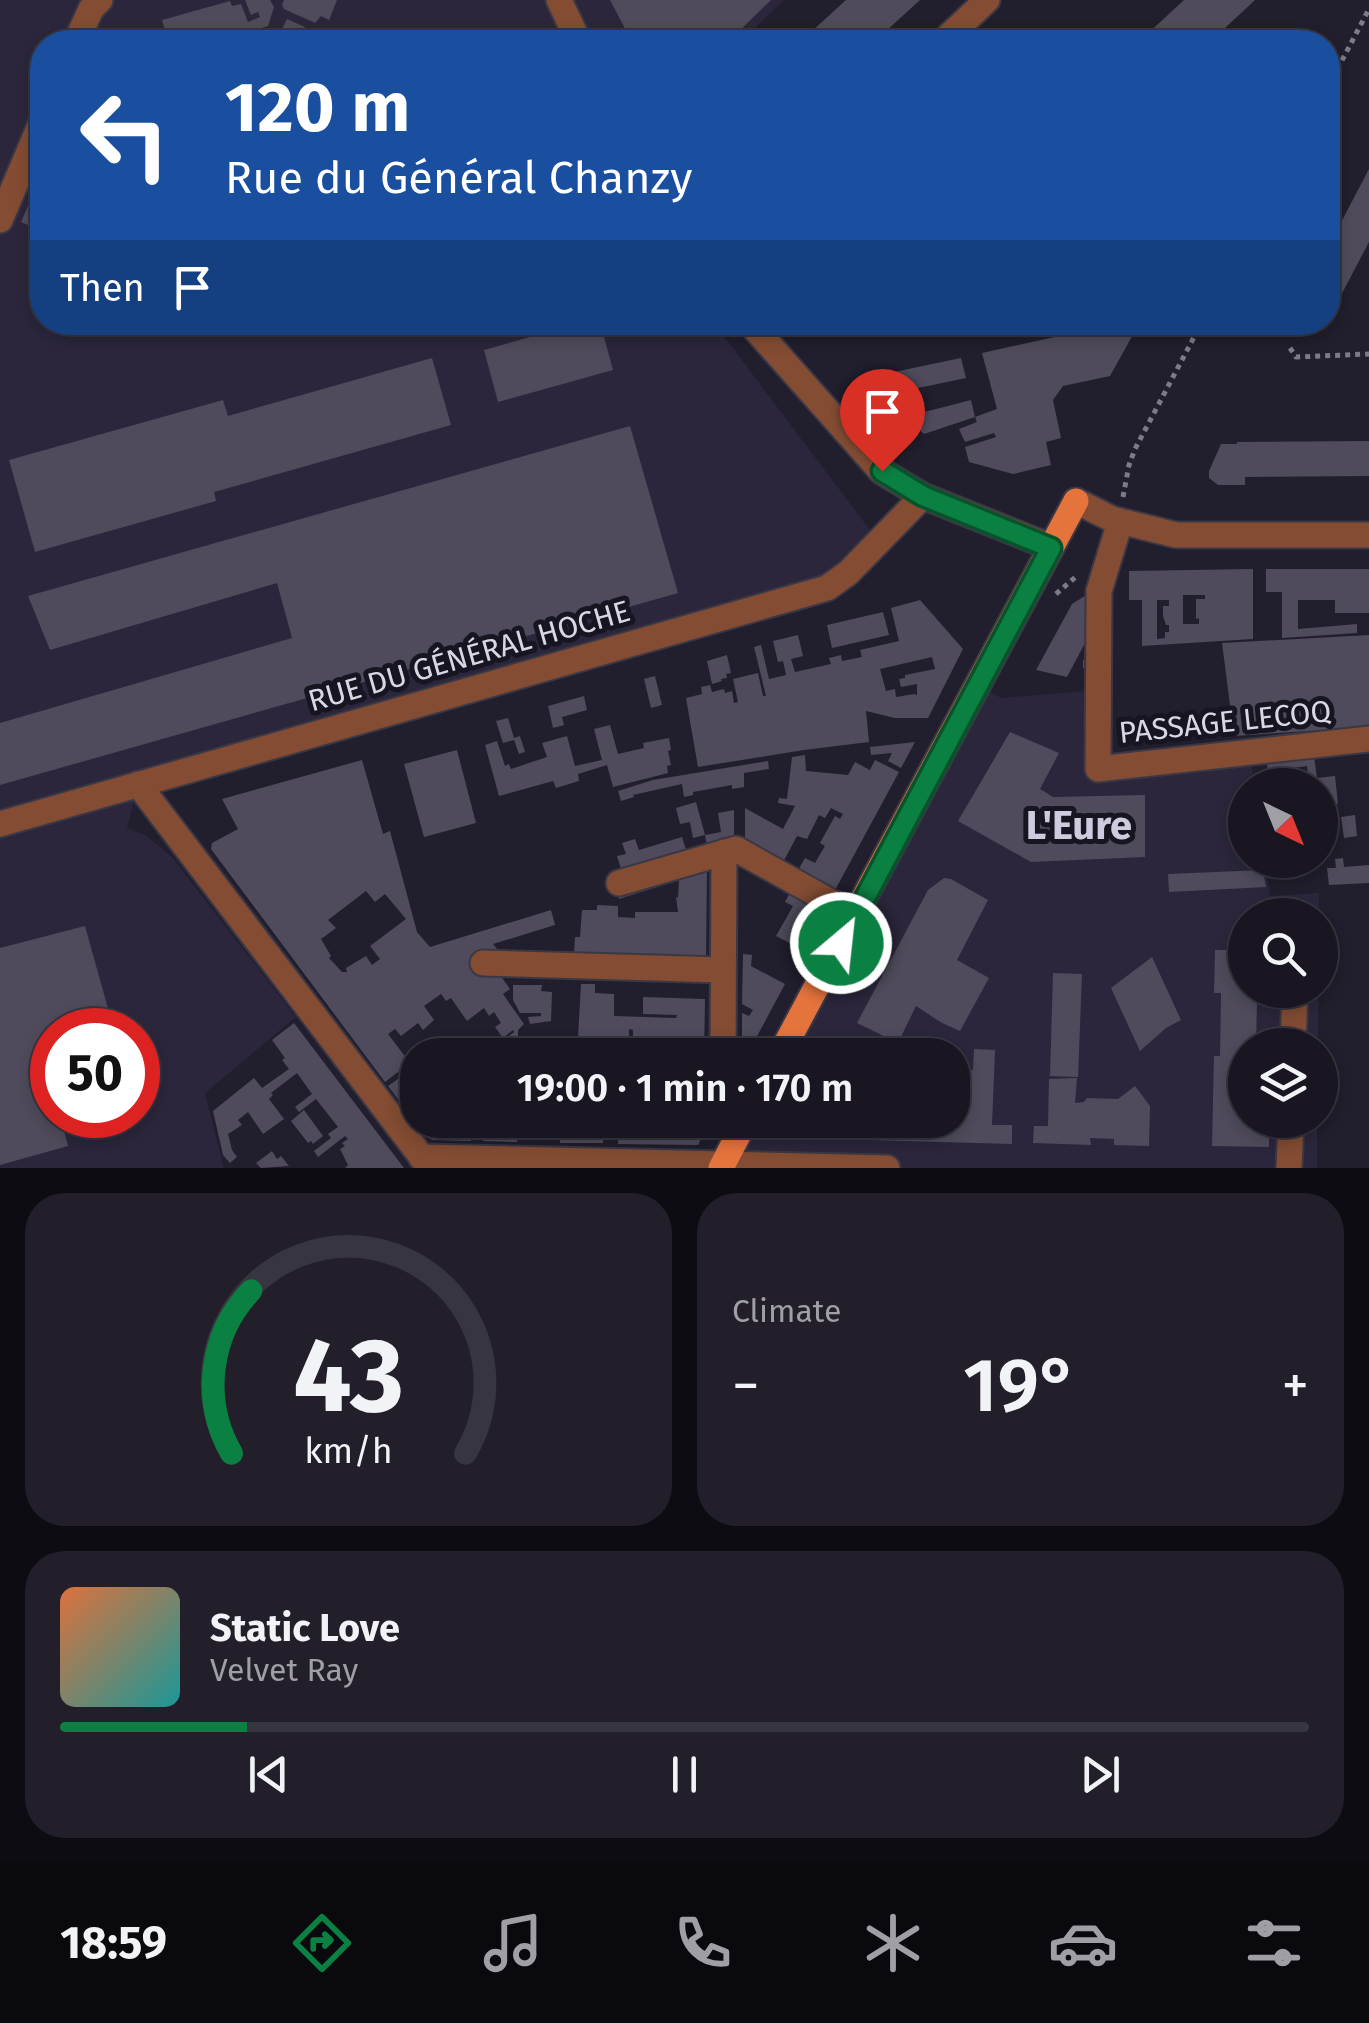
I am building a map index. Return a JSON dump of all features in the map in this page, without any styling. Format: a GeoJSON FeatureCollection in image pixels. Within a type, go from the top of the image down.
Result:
{"type":"FeatureCollection","features":[{"type":"Feature","properties":{"kind":"main road"},"geometry":{"type":"LineString","coordinates":[[789,1038],[1076,501]]}},
{"type":"Feature","properties":{"kind":"main road"},"geometry":{"type":"LineString","coordinates":[[721,1166],[736,1138]]}},
{"type":"Feature","properties":{"kind":"street"},"geometry":{"type":"LineString","coordinates":[[81,30],[100,0]]}},
{"type":"Feature","properties":{"kind":"street"},"geometry":{"type":"LineString","coordinates":[[559,0],[573,30]]}},
{"type":"Feature","properties":{"kind":"street"},"geometry":{"type":"LineString","coordinates":[[955,30],[987,0]]}},
{"type":"Feature","properties":{"kind":"street"},"geometry":{"type":"LineString","coordinates":[[0,220],[30,150]]}},
{"type":"Feature","properties":{"kind":"street"},"geometry":{"type":"LineString","coordinates":[[761,335],[882,471],[923,496],[1051,548]]}},
{"type":"Feature","properties":{"kind":"street","name":"RUE DU GÉNÉRAL HOCHE"},"geometry":{"type":"LineString","coordinates":[[0,824],[828,588],[848,573],[923,496]]}},
{"type":"Feature","properties":{"kind":"street"},"geometry":{"type":"LineString","coordinates":[[1076,501],[1120,522],[1176,535],[1369,535]]}},
{"type":"Feature","properties":{"kind":"street","name":"PASSAGE LECOQ"},"geometry":{"type":"LineString","coordinates":[[1120,522],[1099,591],[1098,769],[1369,739]]}},
{"type":"Feature","properties":{"kind":"street"},"geometry":{"type":"LineString","coordinates":[[138,784],[425,1162],[887,1168]]}},
{"type":"Feature","properties":{"kind":"street"},"geometry":{"type":"LineString","coordinates":[[619,883],[736,849],[856,916]]}},
{"type":"Feature","properties":{"kind":"street"},"geometry":{"type":"LineString","coordinates":[[723,1038],[724,852]]}},
{"type":"Feature","properties":{"kind":"street"},"geometry":{"type":"LineString","coordinates":[[483,963],[722,970]]}},
{"type":"Feature","properties":{"kind":"street"},"geometry":{"type":"LineString","coordinates":[[1289,1168],[1290,1138]]}},
{"type":"Feature","properties":{"kind":"path"},"geometry":{"type":"LineString","coordinates":[[1340,64],[1369,9]]}},
{"type":"Feature","properties":{"kind":"path"},"geometry":{"type":"LineString","coordinates":[[1126,492],[1135,448],[1195,335]]}},
{"type":"Feature","properties":{"kind":"path"},"geometry":{"type":"LineString","coordinates":[[1290,348],[1296,357],[1369,354]]}},
{"type":"Feature","properties":{"kind":"shaded area"},"geometry":{"type":"Polygon","coordinates":[[[0,0],[784,0],[753,30],[30,30],[30,335],[723,335],[879,542],[848,573],[138,784],[127,828],[147,836],[172,857],[296,1017],[205,1093],[224,1168],[0,1168],[0,0]]]}},
{"type":"Feature","properties":{"kind":"shaded area"},"geometry":{"type":"Polygon","coordinates":[[[978,685],[1001,698],[1098,690],[1098,768],[1250,752],[1252,768],[1228,768],[1228,878],[1268,878],[1270,896],[1319,893],[1319,898],[1228,898],[1228,1008],[1318,1008],[1318,1028],[1228,1028],[1228,1138],[1317,1138],[1317,1168],[721,1168],[737,1138],[970,1138],[970,1038],[790,1038],[978,685]]]}},
{"type":"Feature","properties":{"kind":"building"},"geometry":{"type":"Polygon","coordinates":[[[245,0],[270,0],[274,7],[268,26],[254,30],[165,30],[162,20],[230,1],[232,6],[241,4],[248,22],[260,17],[258,12],[251,15],[245,0]]]}},
{"type":"Feature","properties":{"kind":"building"},"geometry":{"type":"Polygon","coordinates":[[[284,0],[337,0],[329,20],[321,16],[315,23],[284,9],[284,0]]]}},
{"type":"Feature","properties":{"kind":"building"},"geometry":{"type":"Polygon","coordinates":[[[610,0],[771,0],[740,30],[626,30],[610,0]]]}},
{"type":"Feature","properties":{"kind":"building"},"geometry":{"type":"Polygon","coordinates":[[[846,0],[920,0],[887,30],[813,30],[846,0]]]}},
{"type":"Feature","properties":{"kind":"building"},"geometry":{"type":"Polygon","coordinates":[[[1184,0],[1255,0],[1223,30],[1152,30],[1184,0]]]}},
{"type":"Feature","properties":{"kind":"building"},"geometry":{"type":"Polygon","coordinates":[[[287,19],[305,27],[304,30],[282,30],[287,19]]]}},
{"type":"Feature","properties":{"kind":"building"},"geometry":{"type":"Polygon","coordinates":[[[1369,169],[1369,242],[1340,297],[1340,224],[1369,169]]]}},
{"type":"Feature","properties":{"kind":"building"},"geometry":{"type":"Polygon","coordinates":[[[30,201],[30,226],[21,222],[30,201]]]}},
{"type":"Feature","properties":{"kind":"building"},"geometry":{"type":"Polygon","coordinates":[[[537,335],[604,335],[613,370],[498,402],[484,350],[537,335]]]}},
{"type":"Feature","properties":{"kind":"building"},"geometry":{"type":"Polygon","coordinates":[[[1064,335],[1133,335],[1110,376],[1063,386],[1053,400],[1061,438],[1046,442],[1051,465],[1013,474],[969,462],[965,447],[996,437],[994,433],[965,442],[959,429],[977,422],[975,417],[997,409],[982,353],[1064,335]]]}},
{"type":"Feature","properties":{"kind":"building"},"geometry":{"type":"Polygon","coordinates":[[[432,358],[451,425],[214,492],[216,501],[35,552],[9,460],[223,400],[228,416],[432,358]]]}},
{"type":"Feature","properties":{"kind":"building"},"geometry":{"type":"Polygon","coordinates":[[[961,358],[966,378],[885,395],[870,377],[961,358]]]}},
{"type":"Feature","properties":{"kind":"building"},"geometry":{"type":"Polygon","coordinates":[[[971,400],[975,417],[924,434],[905,417],[971,400]]]}},
{"type":"Feature","properties":{"kind":"building"},"geometry":{"type":"Polygon","coordinates":[[[630,426],[678,593],[0,785],[0,723],[292,638],[277,583],[50,650],[28,596],[630,426]]]}},
{"type":"Feature","properties":{"kind":"building"},"geometry":{"type":"Polygon","coordinates":[[[1369,441],[1369,476],[1245,477],[1245,485],[1218,485],[1209,478],[1221,444],[1369,441]]]}},
{"type":"Feature","properties":{"kind":"building"},"geometry":{"type":"Polygon","coordinates":[[[1253,569],[1253,639],[1142,646],[1142,600],[1129,600],[1129,571],[1253,569]],[[1183,595],[1183,624],[1199,624],[1196,599],[1205,599],[1205,595],[1183,595]],[[1157,600],[1157,639],[1165,638],[1165,632],[1169,632],[1163,606],[1169,606],[1169,600],[1157,600]]]}},
{"type":"Feature","properties":{"kind":"building"},"geometry":{"type":"Polygon","coordinates":[[[1266,569],[1369,569],[1369,613],[1335,613],[1335,600],[1298,600],[1298,629],[1357,624],[1357,633],[1282,638],[1282,592],[1266,592],[1266,569]]]}},
{"type":"Feature","properties":{"kind":"building"},"geometry":{"type":"Polygon","coordinates":[[[1091,592],[1092,668],[1083,668],[1084,645],[1067,677],[1036,670],[1072,604],[1091,592]]]}},
{"type":"Feature","properties":{"kind":"building"},"geometry":{"type":"Polygon","coordinates":[[[920,600],[963,649],[928,718],[895,718],[866,711],[869,742],[698,767],[686,698],[702,694],[701,687],[710,685],[712,692],[732,691],[734,703],[738,702],[733,679],[758,673],[766,696],[754,647],[761,645],[769,679],[786,675],[773,641],[798,635],[803,656],[791,659],[795,672],[831,664],[829,658],[841,655],[842,661],[862,657],[860,650],[899,641],[891,608],[920,600]],[[932,657],[880,669],[886,691],[895,689],[896,697],[917,695],[917,684],[901,687],[899,679],[935,669],[932,657]]]}},
{"type":"Feature","properties":{"kind":"building"},"geometry":{"type":"Polygon","coordinates":[[[883,612],[889,635],[832,648],[827,625],[883,612]]]}},
{"type":"Feature","properties":{"kind":"building"},"geometry":{"type":"Polygon","coordinates":[[[1369,635],[1369,727],[1234,736],[1222,643],[1369,635]]]}},
{"type":"Feature","properties":{"kind":"building"},"geometry":{"type":"Polygon","coordinates":[[[727,655],[731,673],[712,684],[707,661],[727,655]]]}},
{"type":"Feature","properties":{"kind":"building"},"geometry":{"type":"Polygon","coordinates":[[[655,676],[662,705],[651,708],[644,679],[655,676]]]}},
{"type":"Feature","properties":{"kind":"building"},"geometry":{"type":"Polygon","coordinates":[[[584,696],[587,710],[562,717],[564,725],[553,728],[548,706],[584,696]]]}},
{"type":"Feature","properties":{"kind":"building"},"geometry":{"type":"Polygon","coordinates":[[[508,718],[514,738],[520,736],[525,752],[519,754],[514,740],[503,743],[496,721],[508,718]]]}},
{"type":"Feature","properties":{"kind":"building"},"geometry":{"type":"Polygon","coordinates":[[[610,725],[618,754],[644,748],[643,743],[669,738],[668,773],[613,787],[607,765],[578,774],[579,781],[556,788],[553,781],[499,796],[485,745],[497,741],[505,766],[509,764],[511,769],[547,757],[542,743],[567,736],[575,766],[602,760],[594,729],[610,725]]]}},
{"type":"Feature","properties":{"kind":"building"},"geometry":{"type":"Polygon","coordinates":[[[1010,732],[1059,753],[1040,789],[1053,797],[1145,795],[1145,857],[1031,862],[958,821],[1010,732]]]}},
{"type":"Feature","properties":{"kind":"building"},"geometry":{"type":"Polygon","coordinates":[[[915,742],[901,768],[888,761],[892,753],[871,755],[870,747],[915,742]]]}},
{"type":"Feature","properties":{"kind":"building"},"geometry":{"type":"Polygon","coordinates":[[[1313,749],[1316,768],[1268,768],[1266,757],[1313,749]]]}},
{"type":"Feature","properties":{"kind":"building"},"geometry":{"type":"Polygon","coordinates":[[[457,750],[476,823],[424,837],[404,764],[457,750]]]}},
{"type":"Feature","properties":{"kind":"building"},"geometry":{"type":"Polygon","coordinates":[[[805,755],[806,771],[848,775],[855,762],[870,770],[875,760],[899,772],[834,892],[797,872],[805,858],[815,863],[825,846],[820,843],[835,816],[840,819],[843,814],[831,808],[825,818],[819,815],[807,839],[797,836],[782,864],[745,844],[745,808],[783,829],[795,806],[778,803],[779,798],[787,799],[792,757],[805,755]]]}},
{"type":"Feature","properties":{"kind":"building"},"geometry":{"type":"Polygon","coordinates":[[[362,760],[383,834],[390,831],[417,932],[430,947],[551,910],[555,925],[493,944],[506,960],[495,968],[510,989],[503,994],[524,1024],[518,1030],[518,1038],[506,1038],[513,1030],[503,1038],[495,1027],[501,1023],[494,1012],[489,1016],[484,1008],[467,1021],[451,998],[446,1001],[441,994],[424,1006],[434,1020],[423,1030],[418,1023],[401,1036],[395,1029],[388,1034],[400,1050],[400,1071],[385,1082],[211,849],[212,843],[238,829],[222,799],[362,760]],[[366,891],[328,920],[336,928],[321,939],[329,958],[342,972],[366,956],[372,965],[380,959],[370,946],[406,919],[385,894],[375,902],[366,891]]]}},
{"type":"Feature","properties":{"kind":"building"},"geometry":{"type":"Polygon","coordinates":[[[768,761],[769,769],[744,773],[744,787],[732,789],[732,785],[684,797],[682,784],[621,801],[618,791],[653,780],[768,761]]]}},
{"type":"Feature","properties":{"kind":"building"},"geometry":{"type":"Polygon","coordinates":[[[696,802],[705,835],[693,838],[690,822],[680,824],[676,808],[696,802]]]}},
{"type":"Feature","properties":{"kind":"building"},"geometry":{"type":"Polygon","coordinates":[[[734,810],[734,841],[707,846],[705,835],[721,832],[718,813],[734,810]]]}},
{"type":"Feature","properties":{"kind":"building"},"geometry":{"type":"Polygon","coordinates":[[[1355,815],[1357,836],[1344,838],[1341,817],[1355,815]]]}},
{"type":"Feature","properties":{"kind":"building"},"geometry":{"type":"Polygon","coordinates":[[[682,837],[687,853],[622,872],[617,856],[626,854],[622,843],[635,839],[639,850],[682,837]]]}},
{"type":"Feature","properties":{"kind":"building"},"geometry":{"type":"Polygon","coordinates":[[[1343,858],[1344,867],[1369,865],[1369,883],[1329,885],[1328,878],[1338,878],[1338,859],[1343,858]]]}},
{"type":"Feature","properties":{"kind":"building"},"geometry":{"type":"Polygon","coordinates":[[[707,862],[706,964],[574,953],[582,910],[597,910],[597,905],[618,906],[618,917],[635,918],[635,912],[678,912],[679,880],[619,899],[619,889],[707,862]]]}},
{"type":"Feature","properties":{"kind":"building"},"geometry":{"type":"Polygon","coordinates":[[[1228,871],[1228,878],[1264,878],[1266,887],[1169,892],[1168,874],[1228,871]]]}},
{"type":"Feature","properties":{"kind":"building"},"geometry":{"type":"Polygon","coordinates":[[[944,878],[951,879],[988,900],[957,960],[989,978],[960,1031],[916,1006],[900,1038],[888,1038],[857,1023],[928,890],[944,878]]]}},
{"type":"Feature","properties":{"kind":"building"},"geometry":{"type":"Polygon","coordinates":[[[793,887],[827,905],[803,950],[776,936],[793,906],[785,902],[793,887]]]}},
{"type":"Feature","properties":{"kind":"building"},"geometry":{"type":"Polygon","coordinates":[[[85,926],[108,1008],[30,1008],[30,1138],[66,1138],[68,1146],[0,1165],[0,948],[85,926]]]}},
{"type":"Feature","properties":{"kind":"building"},"geometry":{"type":"Polygon","coordinates":[[[1215,950],[1228,950],[1228,1008],[1257,1008],[1256,1028],[1228,1028],[1228,1138],[1269,1138],[1269,1147],[1212,1146],[1214,1056],[1220,1056],[1221,993],[1214,993],[1215,950]]]}},
{"type":"Feature","properties":{"kind":"building"},"geometry":{"type":"Polygon","coordinates":[[[743,954],[752,955],[751,966],[785,984],[756,1038],[742,1038],[742,1013],[749,1016],[753,1010],[742,1004],[743,954]]]}},
{"type":"Feature","properties":{"kind":"building"},"geometry":{"type":"Polygon","coordinates":[[[1152,957],[1181,1020],[1140,1051],[1111,988],[1152,957]]]}},
{"type":"Feature","properties":{"kind":"building"},"geometry":{"type":"Polygon","coordinates":[[[1053,973],[1082,974],[1078,1077],[1050,1076],[1053,973]]]}},
{"type":"Feature","properties":{"kind":"building"},"geometry":{"type":"Polygon","coordinates":[[[581,984],[595,984],[595,993],[614,994],[614,1016],[676,1018],[677,1015],[643,1014],[643,997],[705,999],[704,1038],[633,1038],[633,1030],[629,1029],[629,1038],[578,1038],[581,984]]]}},
{"type":"Feature","properties":{"kind":"building"},"geometry":{"type":"Polygon","coordinates":[[[513,985],[542,985],[541,991],[552,992],[551,1021],[530,1024],[528,1017],[541,1013],[520,1013],[513,1000],[513,985]]]}},
{"type":"Feature","properties":{"kind":"building"},"geometry":{"type":"Polygon","coordinates":[[[294,1023],[404,1168],[345,1168],[348,1165],[340,1149],[348,1139],[345,1136],[318,1157],[314,1151],[338,1127],[316,1099],[299,1112],[295,1107],[312,1094],[297,1073],[271,1093],[269,1099],[284,1119],[263,1134],[248,1112],[238,1120],[242,1125],[228,1134],[237,1157],[230,1163],[223,1155],[213,1111],[254,1078],[262,1088],[289,1069],[272,1040],[294,1023]]]}},
{"type":"Feature","properties":{"kind":"building"},"geometry":{"type":"Polygon","coordinates":[[[974,1049],[995,1050],[992,1125],[1012,1125],[1012,1144],[833,1139],[970,1138],[970,1070],[974,1049]]]}},
{"type":"Feature","properties":{"kind":"building"},"geometry":{"type":"Polygon","coordinates":[[[400,1077],[400,1102],[388,1086],[400,1077]]]}},
{"type":"Feature","properties":{"kind":"building"},"geometry":{"type":"Polygon","coordinates":[[[1077,1078],[1075,1103],[1087,1098],[1118,1099],[1135,1086],[1150,1106],[1149,1146],[1114,1145],[1114,1139],[1090,1138],[1091,1145],[1033,1143],[1034,1126],[1048,1126],[1049,1079],[1077,1078]]]}},
{"type":"Feature","properties":{"kind":"building"},"geometry":{"type":"Polygon","coordinates":[[[304,1110],[323,1136],[313,1144],[291,1121],[304,1110]]]}},
{"type":"Feature","properties":{"kind":"building"},"geometry":{"type":"Polygon","coordinates":[[[429,1138],[471,1138],[471,1141],[429,1138]]]}},
{"type":"Feature","properties":{"kind":"building"},"geometry":{"type":"Polygon","coordinates":[[[483,1138],[517,1138],[517,1142],[483,1138]]]}},
{"type":"Feature","properties":{"kind":"building"},"geometry":{"type":"Polygon","coordinates":[[[560,1138],[603,1138],[603,1143],[560,1143],[560,1138]]]}},
{"type":"Feature","properties":{"kind":"building"},"geometry":{"type":"Polygon","coordinates":[[[618,1138],[702,1138],[698,1145],[618,1144],[618,1138]]]}},
{"type":"Feature","properties":{"kind":"building"},"geometry":{"type":"Polygon","coordinates":[[[272,1151],[289,1166],[261,1168],[256,1163],[272,1151]]]}},
{"type":"Feature","properties":{"kind":"district","name":"L'Eure"},"geometry":{"type":"Point","coordinates":[1079,825]}},
{"type":"Feature","properties":{"kind":"route"},"geometry":{"type":"LineString","coordinates":[[841,943],[1051,548],[923,496],[882,471]]}}]}
